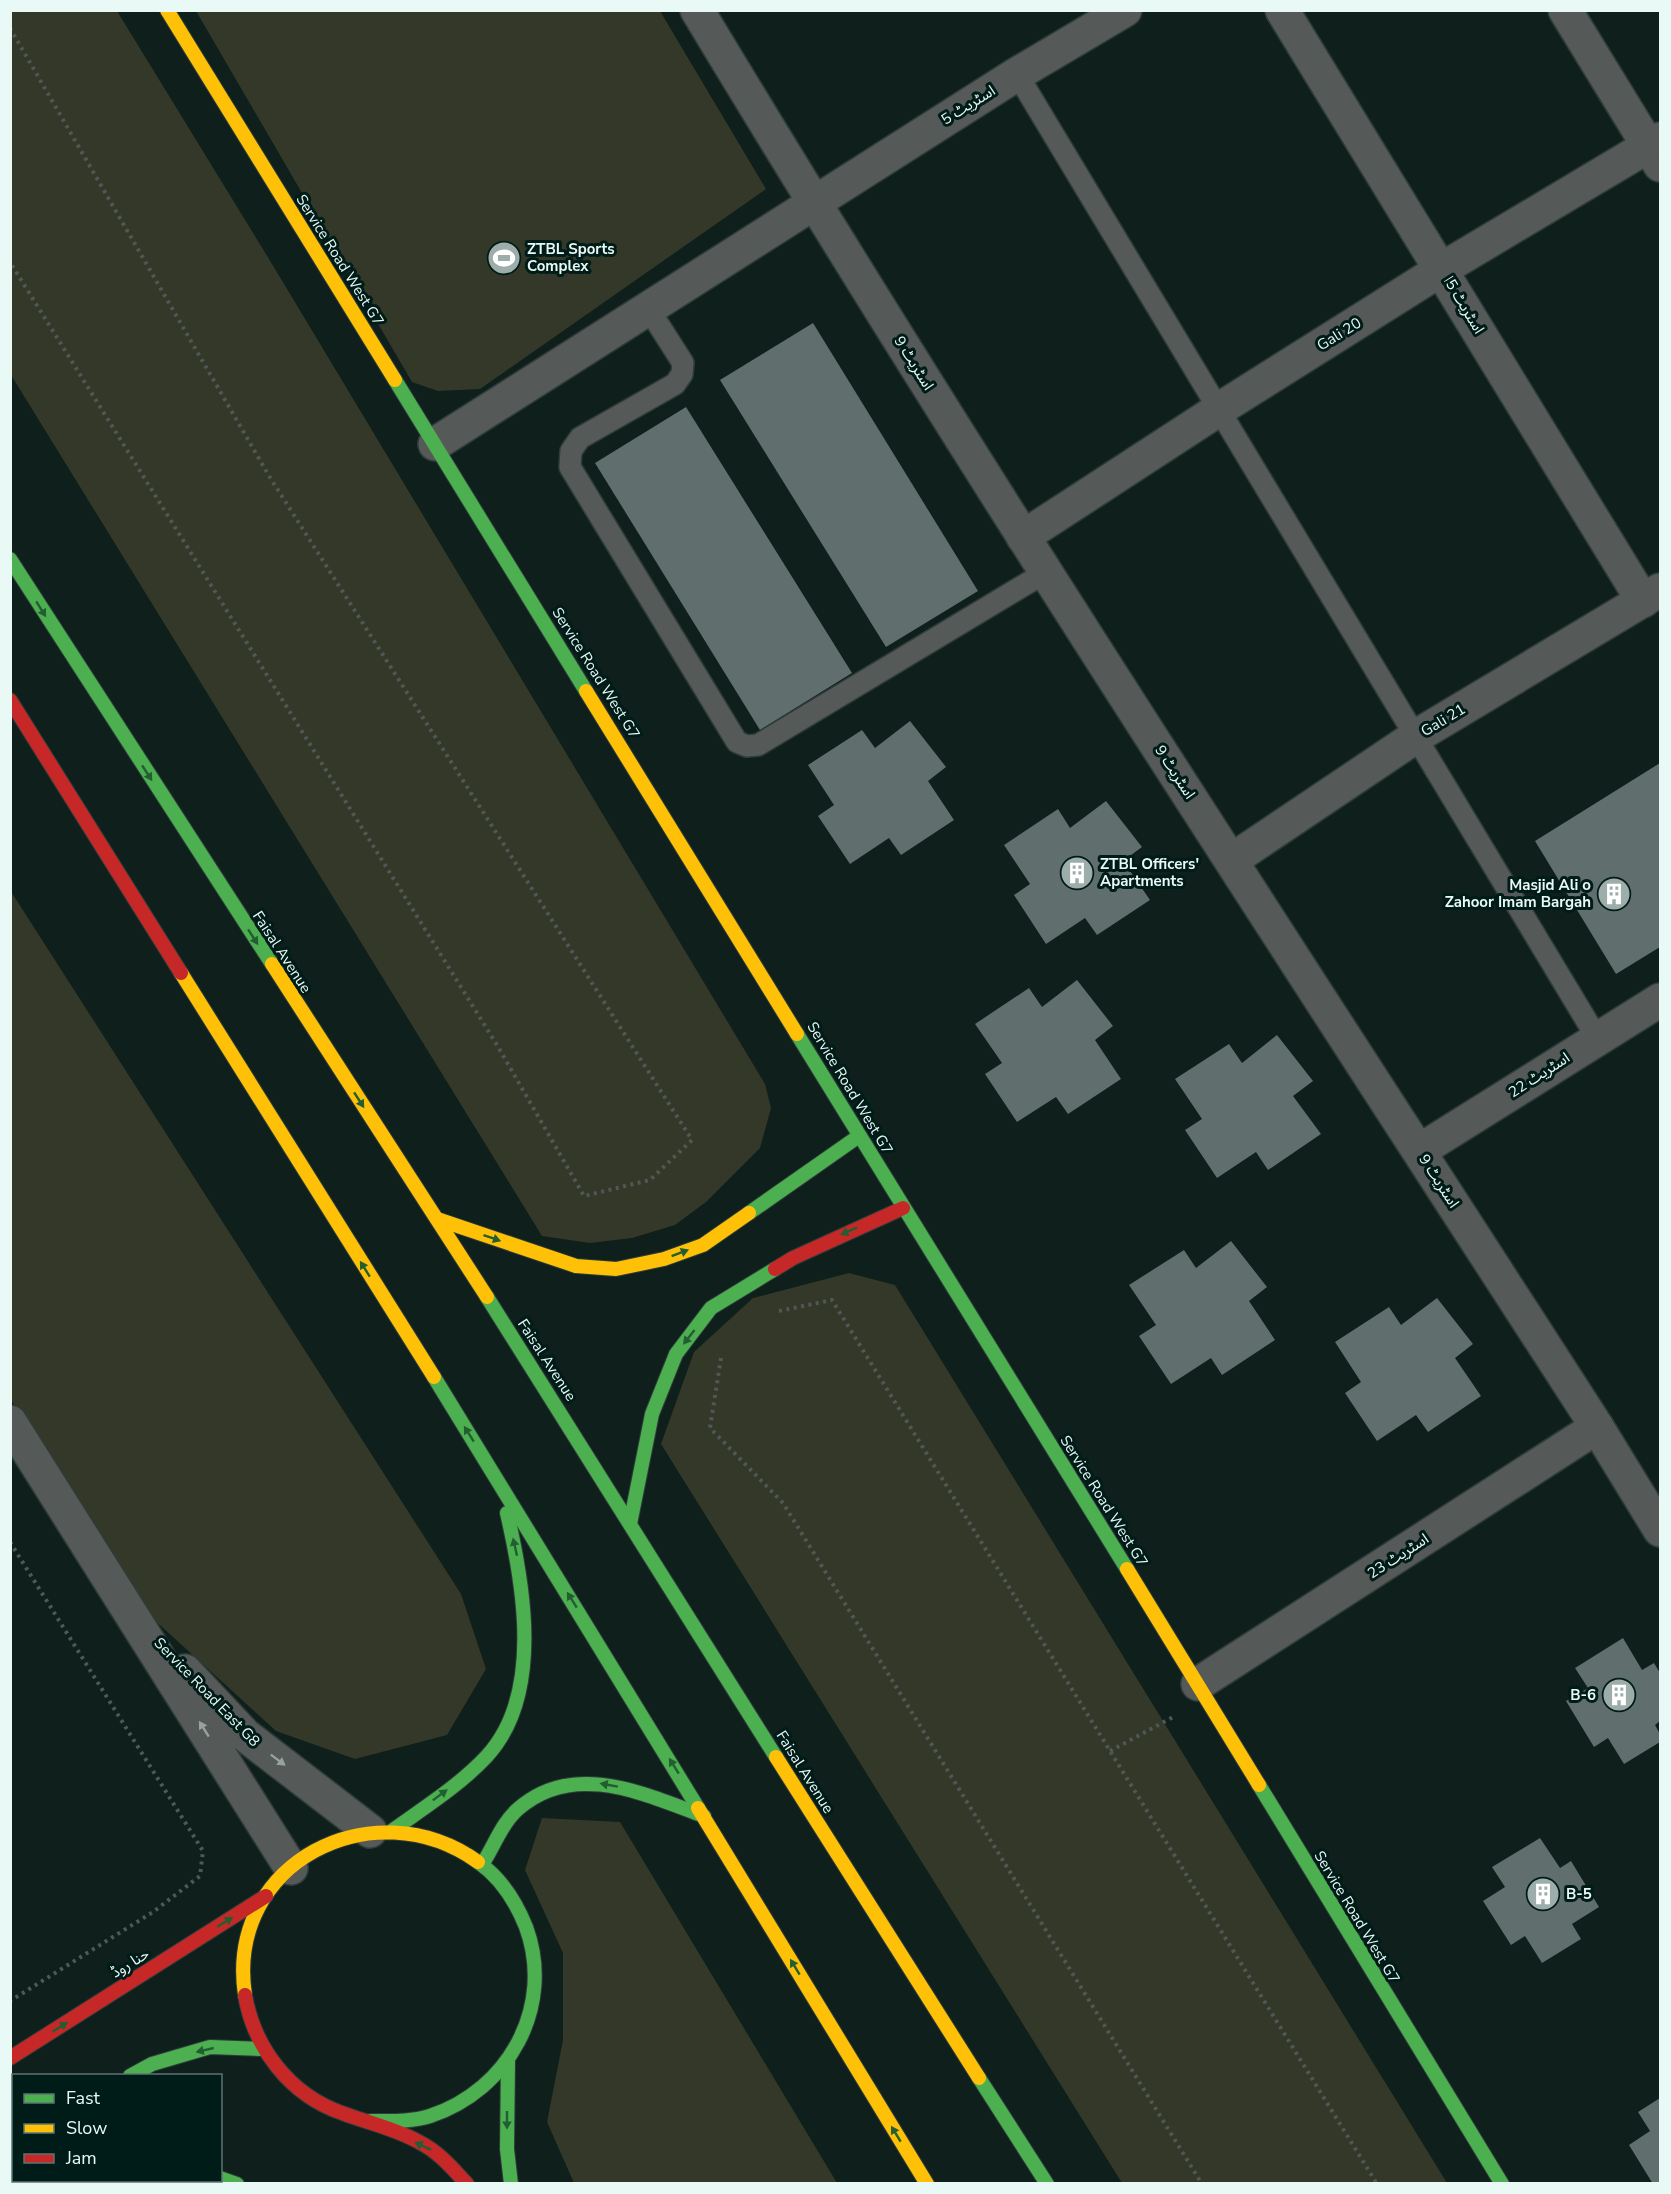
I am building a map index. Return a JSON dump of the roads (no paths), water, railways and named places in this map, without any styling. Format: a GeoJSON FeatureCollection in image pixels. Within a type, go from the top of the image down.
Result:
{"type":"FeatureCollection","features":[{"type":"Feature","properties":{"kind":"main road","name":"Service Road West G7"},"geometry":{"type":"LineString","coordinates":[[167,10],[903,1209],[1203,1692],[1333,1910],[1502,2184]]}},
{"type":"Feature","properties":{"kind":"main road","name":"Faisal Avenue"},"geometry":{"type":"LineString","coordinates":[[10,560],[437,1219],[1047,2184]]}},
{"type":"Feature","properties":{"kind":"main road"},"geometry":{"type":"LineString","coordinates":[[10,700],[500,1483],[705,1816],[927,2184]]}},
{"type":"Feature","properties":{"kind":"main road"},"geometry":{"type":"LineString","coordinates":[[437,1219],[576,1266],[616,1269],[664,1259],[703,1245],[859,1136]]}},
{"type":"Feature","properties":{"kind":"main road"},"geometry":{"type":"LineString","coordinates":[[630,1524],[652,1414],[676,1354],[711,1308],[793,1257],[903,1209]]}},
{"type":"Feature","properties":{"kind":"main road"},"geometry":{"type":"LineString","coordinates":[[382,1830],[463,1777],[495,1747],[512,1708],[526,1651],[525,1603],[517,1553],[500,1483]]}},
{"type":"Feature","properties":{"kind":"main road"},"geometry":{"type":"LineString","coordinates":[[483,1863],[517,1810],[546,1788],[574,1782],[610,1784],[705,1816]]}},
{"type":"Feature","properties":{"kind":"main road"},"geometry":{"type":"LineString","coordinates":[[371,2121],[404,2121],[437,2114],[475,2091],[507,2061],[522,2038],[531,2012],[535,1985],[535,1958],[529,1931],[518,1906],[502,1883],[483,1863],[463,1849],[440,1839],[382,1830],[341,1838],[315,1850],[291,1868],[266,1896],[254,1920],[246,1945],[243,1972],[244,1999],[251,2024],[263,2049],[283,2076],[308,2097],[338,2112],[371,2121],[433,2150],[467,2184]]}},
{"type":"Feature","properties":{"kind":"main road","name":"حنا روڈ"},"geometry":{"type":"LineString","coordinates":[[10,2058],[266,1896]]}},
{"type":"Feature","properties":{"kind":"main road"},"geometry":{"type":"LineString","coordinates":[[134,2074],[152,2064],[210,2047],[263,2049]]}},
{"type":"Feature","properties":{"kind":"main road"},"geometry":{"type":"LineString","coordinates":[[507,2061],[507,2149],[511,2184]]}},
{"type":"Feature","properties":{"kind":"main road"},"geometry":{"type":"LineString","coordinates":[[222,2179],[237,2184]]}},
{"type":"Feature","properties":{"kind":"street","name":"اسٹریٹ 9"},"geometry":{"type":"LineString","coordinates":[[697,10],[813,203],[1023,537],[1597,1427],[1660,1530]]}},
{"type":"Feature","properties":{"kind":"street","name":"اسٹریٹ 5"},"geometry":{"type":"LineString","coordinates":[[435,444],[1017,74],[1125,10]]}},
{"type":"Feature","properties":{"kind":"street","name":"اسٹریٹ 5ا"},"geometry":{"type":"LineString","coordinates":[[1282,10],[1442,269],[1652,595]]}},
{"type":"Feature","properties":{"kind":"street"},"geometry":{"type":"LineString","coordinates":[[1564,10],[1657,150]]}},
{"type":"Feature","properties":{"kind":"street","name":"Gali 20"},"geometry":{"type":"LineString","coordinates":[[1023,537],[1218,410],[1442,269],[1657,150]]}},
{"type":"Feature","properties":{"kind":"street","name":"Gali 21"},"geometry":{"type":"LineString","coordinates":[[1232,860],[1415,737],[1652,595]]}},
{"type":"Feature","properties":{"kind":"street","name":"اسٹریٹ 22"},"geometry":{"type":"LineString","coordinates":[[1419,1151],[1660,1000]]}},
{"type":"Feature","properties":{"kind":"street","name":"Service Road East G8"},"geometry":{"type":"LineString","coordinates":[[10,1422],[291,1868]]}},
{"type":"Feature","properties":{"kind":"street","name":"اسٹریٹ 23"},"geometry":{"type":"LineString","coordinates":[[1203,1692],[1597,1427]]}},
{"type":"Feature","properties":{"kind":"street","name":"Service Road East G8"},"geometry":{"type":"LineString","coordinates":[[133,1615],[244,1735],[382,1830]]}},
{"type":"Feature","properties":{"kind":"lane"},"geometry":{"type":"LineString","coordinates":[[1017,74],[1597,1038]]}},
{"type":"Feature","properties":{"kind":"lane"},"geometry":{"type":"LineString","coordinates":[[648,308],[683,363],[682,374],[675,384],[580,438],[571,451],[570,467],[737,742],[747,746],[758,745],[1046,572]]}},
{"type":"Feature","properties":{"kind":"place","name":"ZTBL Sports Complex"},"geometry":{"type":"Point","coordinates":[504,258]}},
{"type":"Feature","properties":{"kind":"place","name":"ZTBL Officers' Apartments"},"geometry":{"type":"Point","coordinates":[1077,873]}},
{"type":"Feature","properties":{"kind":"place","name":"Masjid Ali o Zahoor Imam Bargah"},"geometry":{"type":"Point","coordinates":[1614,894]}},
{"type":"Feature","properties":{"kind":"place","name":"B-6"},"geometry":{"type":"Point","coordinates":[1619,1695]}},
{"type":"Feature","properties":{"kind":"place","name":"B-5"},"geometry":{"type":"Point","coordinates":[1543,1894]}}]}
